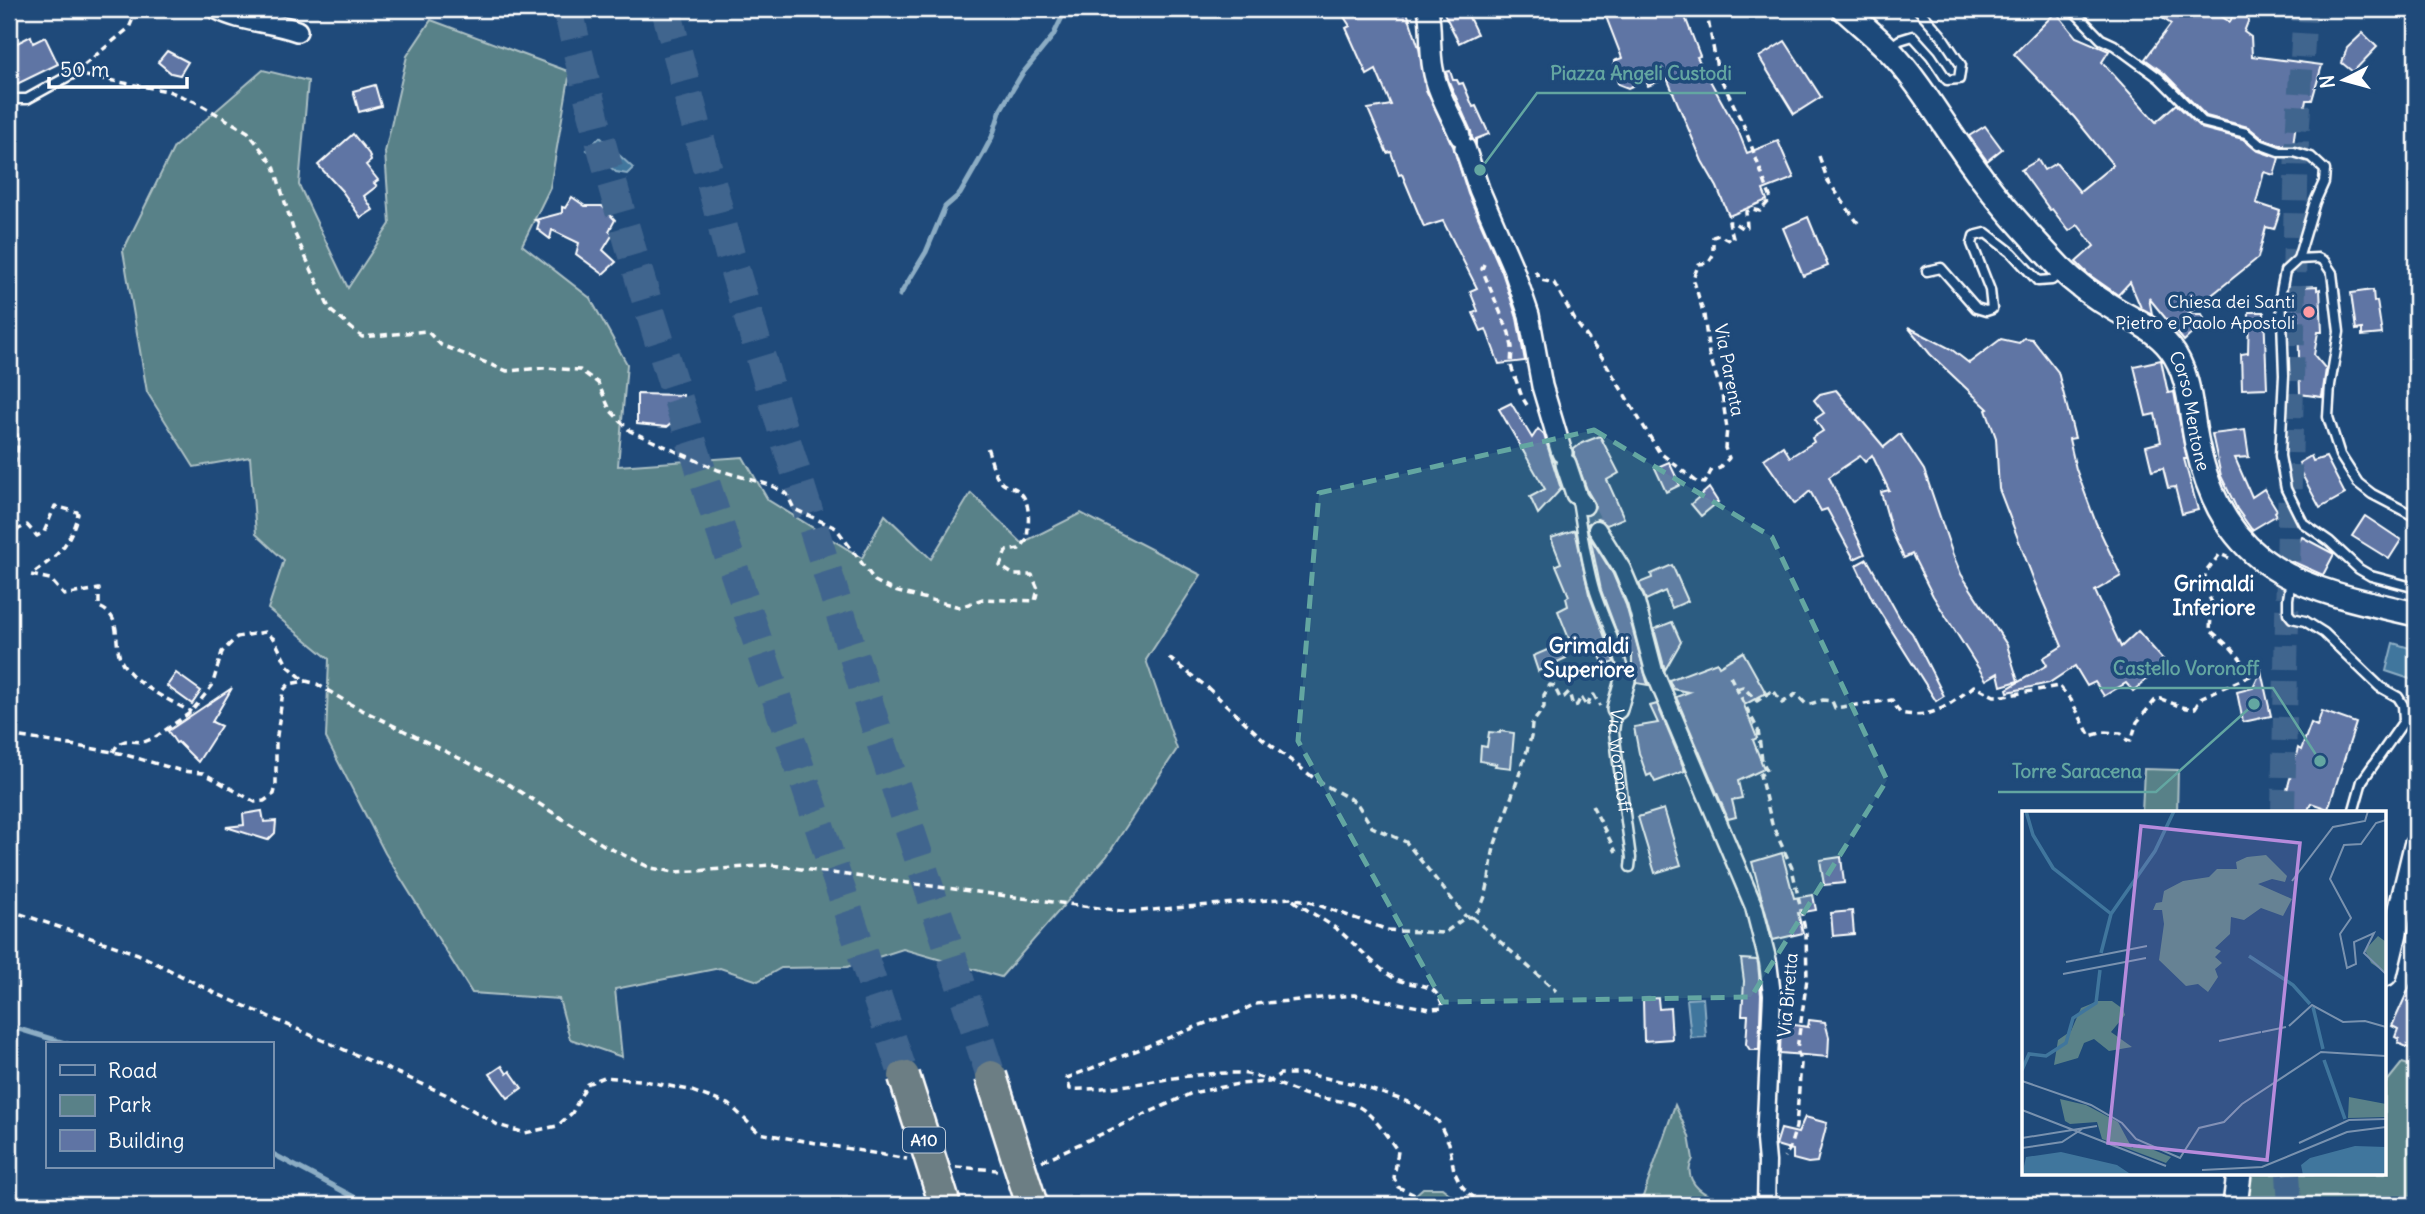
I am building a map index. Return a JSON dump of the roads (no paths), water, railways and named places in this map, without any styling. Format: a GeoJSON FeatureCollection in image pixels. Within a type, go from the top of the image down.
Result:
{"type":"FeatureCollection","features":[{"type":"Feature","properties":{"kind":"highway","name":"A10"},"geometry":{"type":"LineString","coordinates":[[904,1076],[945,1205]]}},
{"type":"Feature","properties":{"kind":"highway"},"geometry":{"type":"LineString","coordinates":[[991,1076],[1032,1205]]}},
{"type":"Feature","properties":{"kind":"main road","name":"Corso Mentone"},"geometry":{"type":"LineString","coordinates":[[1844,9],[1887,48],[1918,87],[1975,170],[2063,270],[2112,307],[2155,331],[2172,350],[2183,370],[2203,468],[2210,489],[2230,528],[2250,551],[2291,579],[2322,591],[2416,614]]}},
{"type":"Feature","properties":{"kind":"main road"},"geometry":{"type":"LineString","coordinates":[[2386,970],[2416,846]]}},
{"type":"Feature","properties":{"kind":"main road"},"geometry":{"type":"LineString","coordinates":[[2235,1205],[2239,1176]]}},
{"type":"Feature","properties":{"kind":"street"},"geometry":{"type":"LineString","coordinates":[[217,9],[233,17],[259,20],[297,31]]}},
{"type":"Feature","properties":{"kind":"street","name":"Via Woronoff"},"geometry":{"type":"LineString","coordinates":[[1428,9],[1436,82],[1513,268],[1529,315],[1551,420],[1581,500]]}},
{"type":"Feature","properties":{"kind":"street"},"geometry":{"type":"LineString","coordinates":[[1597,529],[1622,569],[1631,591],[1654,671],[1754,907],[1768,962],[1772,995],[1765,1140],[1768,1162],[1766,1205]]}},
{"type":"Feature","properties":{"kind":"street","name":"Via Woronoff"},"geometry":{"type":"LineString","coordinates":[[1618,709],[1625,680]]}},
{"type":"Feature","properties":{"kind":"lane"},"geometry":{"type":"LineString","coordinates":[[1887,48],[1913,36],[1931,55],[1947,80],[1959,79],[1961,65],[1941,35],[1918,9]]}},
{"type":"Feature","properties":{"kind":"lane"},"geometry":{"type":"LineString","coordinates":[[2072,9],[2101,39],[2114,45],[2159,78],[2203,122],[2246,134],[2259,145],[2311,157],[2325,170],[2325,182],[2315,202],[2298,259],[2285,271],[2281,292],[2284,375],[2280,456],[2286,489],[2303,523],[2329,541],[2359,569],[2371,576],[2416,587]]}},
{"type":"Feature","properties":{"kind":"lane"},"geometry":{"type":"LineString","coordinates":[[9,99],[27,99],[74,73]]}},
{"type":"Feature","properties":{"kind":"lane"},"geometry":{"type":"LineString","coordinates":[[1927,271],[1941,268],[1976,308],[1986,311],[1992,309],[1990,290],[1972,244],[1974,236],[1986,233],[2012,253],[2038,281],[2052,280],[2063,270]]}},
{"type":"Feature","properties":{"kind":"lane"},"geometry":{"type":"LineString","coordinates":[[2298,259],[2318,258],[2324,261],[2332,272],[2339,332],[2330,385],[2328,417],[2340,455],[2358,483],[2372,494],[2416,517]]}},
{"type":"Feature","properties":{"kind":"lane","name":"Via Woronoff"},"geometry":{"type":"LineString","coordinates":[[1581,500],[1586,556],[1595,592],[1621,660],[1625,680]]}},
{"type":"Feature","properties":{"kind":"lane"},"geometry":{"type":"LineString","coordinates":[[2291,579],[2288,613],[2292,618],[2305,621],[2324,634],[2380,687],[2398,697],[2403,705],[2404,721],[2362,781],[2354,811]]}},
{"type":"Feature","properties":{"kind":"lane","name":"Via Woronoff"},"geometry":{"type":"LineString","coordinates":[[1618,709],[1614,732],[1630,867]]}},
{"type":"Feature","properties":{"kind":"water"},"geometry":{"type":"Polygon","coordinates":[[[600,137],[633,168],[627,174],[616,172],[587,150],[600,137]]]}},
{"type":"Feature","properties":{"kind":"water"},"geometry":{"type":"Polygon","coordinates":[[[2393,643],[2416,650],[2416,681],[2386,671],[2393,643]]]}},
{"type":"Feature","properties":{"kind":"water"},"geometry":{"type":"Polygon","coordinates":[[[1703,998],[1706,1037],[1691,1038],[1687,999],[1703,998]]]}},
{"type":"Feature","properties":{"kind":"waterway"},"geometry":{"type":"LineString","coordinates":[[900,295],[926,252],[945,207],[960,194],[983,154],[1001,109],[1022,74],[1053,36],[1066,9]]}},
{"type":"Feature","properties":{"kind":"waterway"},"geometry":{"type":"LineString","coordinates":[[9,1026],[61,1042]]}},
{"type":"Feature","properties":{"kind":"waterway"},"geometry":{"type":"LineString","coordinates":[[273,1154],[369,1205]]}},
{"type":"Feature","properties":{"kind":"tunnel"},"geometry":{"type":"LineString","coordinates":[[568,9],[599,137],[655,327],[904,1076]]}},
{"type":"Feature","properties":{"kind":"tunnel"},"geometry":{"type":"LineString","coordinates":[[666,9],[730,255],[786,441],[876,727],[991,1076]]}},
{"type":"Feature","properties":{"kind":"tunnel"},"geometry":{"type":"LineString","coordinates":[[2283,811],[2297,140],[2305,9]]}},
{"type":"Feature","properties":{"kind":"tunnel"},"geometry":{"type":"LineString","coordinates":[[1585,506],[1597,529]]}},
{"type":"Feature","properties":{"kind":"tunnel"},"geometry":{"type":"LineString","coordinates":[[2288,1176],[2290,1205]]}},
{"type":"Feature","properties":{"kind":"place","name":"Piazza Angeli Custodi"},"geometry":{"type":"Point","coordinates":[1480,170]}},
{"type":"Feature","properties":{"kind":"place","name":"Chiesa dei Santi Pietro e Paolo Apostoli"},"geometry":{"type":"Point","coordinates":[2309,312]}},
{"type":"Feature","properties":{"kind":"place","name":"Torre Saracena"},"geometry":{"type":"Point","coordinates":[2254,704]}},
{"type":"Feature","properties":{"kind":"place","name":"Castello Voronoff"},"geometry":{"type":"Point","coordinates":[2320,761]}},
{"type":"Feature","properties":{"kind":"district","name":"Grimaldi Inferiore"},"geometry":{"type":"Point","coordinates":[2214,596]}},
{"type":"Feature","properties":{"kind":"district","name":"Grimaldi Superiore"},"geometry":{"type":"Point","coordinates":[1589,658]}}]}
